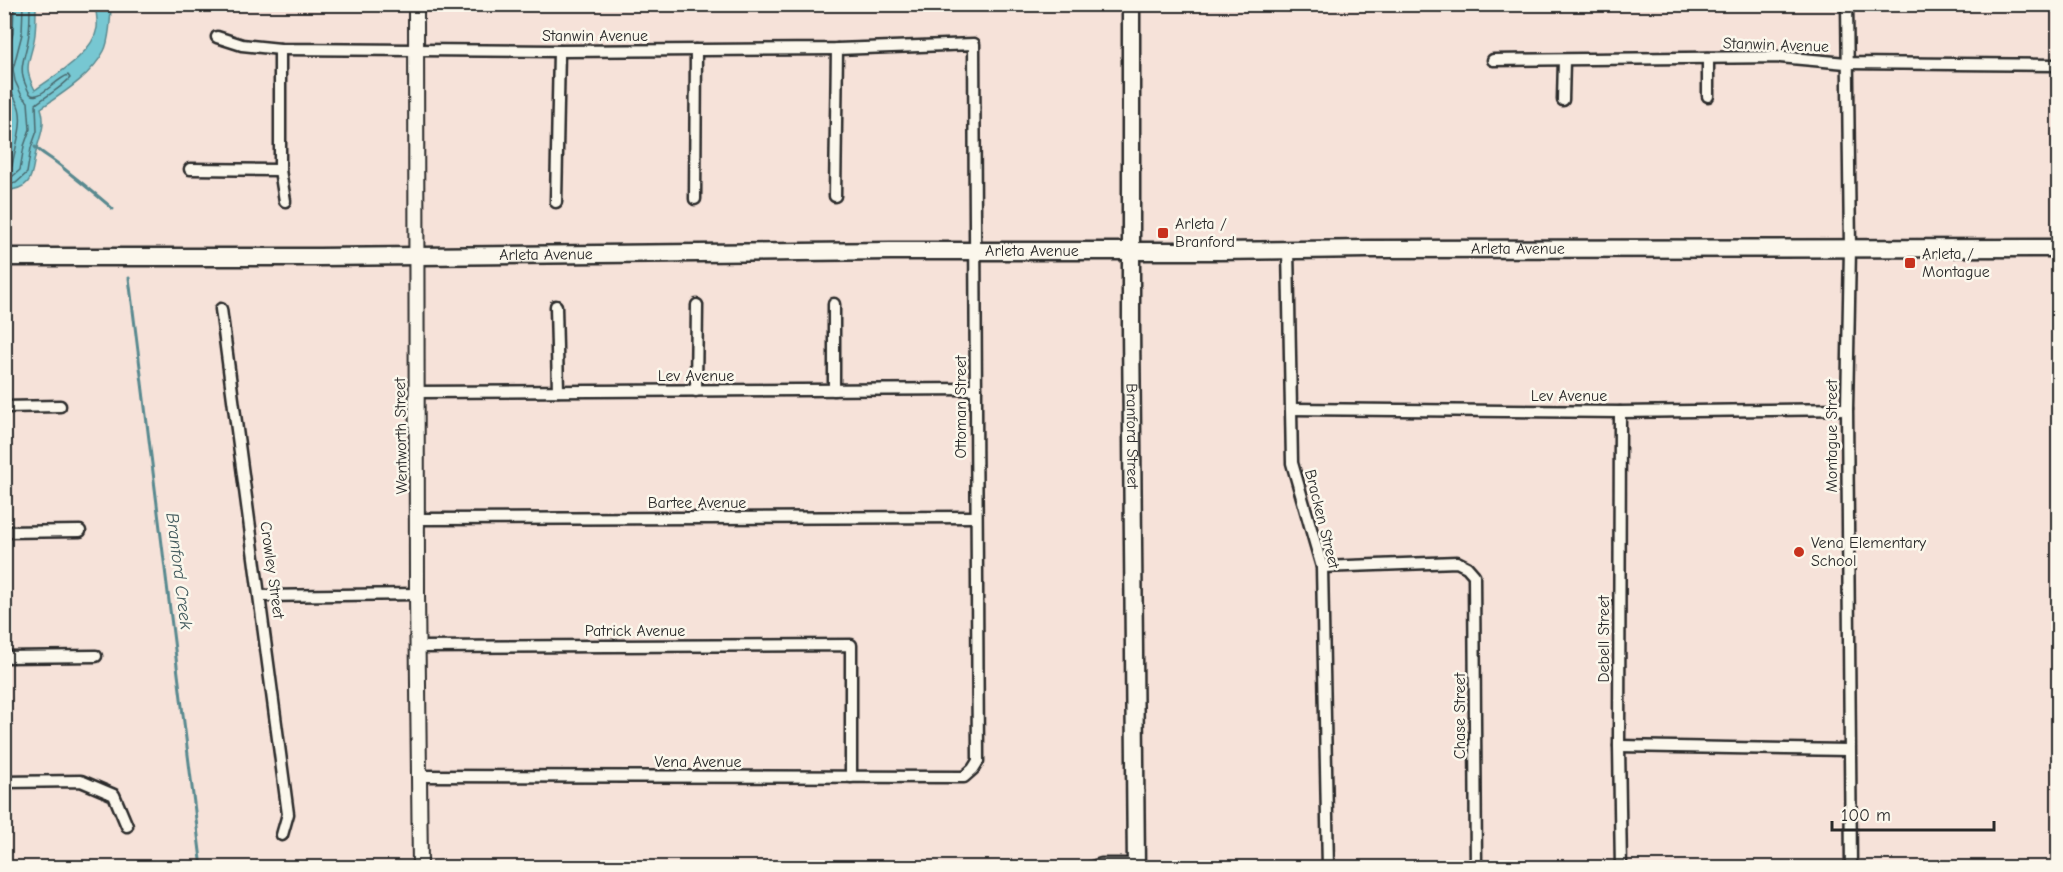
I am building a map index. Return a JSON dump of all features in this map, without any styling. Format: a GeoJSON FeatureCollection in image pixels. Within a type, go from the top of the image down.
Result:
{"type":"FeatureCollection","features":[{"type":"Feature","properties":{"kind":"main road","name":"Branford Street"},"geometry":{"type":"LineString","coordinates":[[1131,4],[1136,866]]}},
{"type":"Feature","properties":{"kind":"main road","name":"Arleta Avenue"},"geometry":{"type":"LineString","coordinates":[[4,257],[1288,249],[2058,248]]}},
{"type":"Feature","properties":{"kind":"street","name":"Wentworth Street"},"geometry":{"type":"LineString","coordinates":[[416,4],[420,867]]}},
{"type":"Feature","properties":{"kind":"street","name":"Montague Street"},"geometry":{"type":"LineString","coordinates":[[1847,4],[1850,248],[1847,409],[1851,867]]}},
{"type":"Feature","properties":{"kind":"street","name":"Stanwin Avenue"},"geometry":{"type":"LineString","coordinates":[[217,37],[242,45],[280,49],[559,51],[837,49],[974,44]]}},
{"type":"Feature","properties":{"kind":"street","name":"Ottoman Street"},"geometry":{"type":"LineString","coordinates":[[973,769],[978,761],[974,44]]}},
{"type":"Feature","properties":{"kind":"street"},"geometry":{"type":"LineString","coordinates":[[280,49],[280,170],[285,201]]}},
{"type":"Feature","properties":{"kind":"street"},"geometry":{"type":"LineString","coordinates":[[835,196],[837,49]]}},
{"type":"Feature","properties":{"kind":"street"},"geometry":{"type":"LineString","coordinates":[[695,199],[696,50]]}},
{"type":"Feature","properties":{"kind":"street"},"geometry":{"type":"LineString","coordinates":[[556,202],[559,51]]}},
{"type":"Feature","properties":{"kind":"street","name":"Stanwin Avenue"},"geometry":{"type":"LineString","coordinates":[[1493,60],[1780,57],[1846,63],[2058,65]]}},
{"type":"Feature","properties":{"kind":"street"},"geometry":{"type":"LineString","coordinates":[[1708,58],[1708,96]]}},
{"type":"Feature","properties":{"kind":"street"},"geometry":{"type":"LineString","coordinates":[[1563,100],[1564,60]]}},
{"type":"Feature","properties":{"kind":"street"},"geometry":{"type":"LineString","coordinates":[[190,169],[280,170]]}},
{"type":"Feature","properties":{"kind":"street","name":"Bracken Street"},"geometry":{"type":"LineString","coordinates":[[1288,249],[1292,463],[1322,567],[1328,867]]}},
{"type":"Feature","properties":{"kind":"street"},"geometry":{"type":"LineString","coordinates":[[834,304],[834,390]]}},
{"type":"Feature","properties":{"kind":"street"},"geometry":{"type":"LineString","coordinates":[[696,391],[697,305]]}},
{"type":"Feature","properties":{"kind":"street"},"geometry":{"type":"LineString","coordinates":[[556,306],[558,391]]}},
{"type":"Feature","properties":{"kind":"street","name":"Crowley Street"},"geometry":{"type":"LineString","coordinates":[[221,309],[288,814],[282,835]]}},
{"type":"Feature","properties":{"kind":"street","name":"Lev Avenue"},"geometry":{"type":"LineString","coordinates":[[417,392],[976,389]]}},
{"type":"Feature","properties":{"kind":"street"},"geometry":{"type":"LineString","coordinates":[[4,407],[60,406]]}},
{"type":"Feature","properties":{"kind":"street","name":"Lev Avenue"},"geometry":{"type":"LineString","coordinates":[[1291,409],[1620,412],[1847,409]]}},
{"type":"Feature","properties":{"kind":"street","name":"Debell Street"},"geometry":{"type":"LineString","coordinates":[[1620,412],[1621,867]]}},
{"type":"Feature","properties":{"kind":"street","name":"Bartee Avenue"},"geometry":{"type":"LineString","coordinates":[[419,519],[976,517]]}},
{"type":"Feature","properties":{"kind":"street"},"geometry":{"type":"LineString","coordinates":[[4,532],[80,531]]}},
{"type":"Feature","properties":{"kind":"street","name":"Chase Street"},"geometry":{"type":"LineString","coordinates":[[1322,567],[1457,562],[1467,567],[1474,575],[1476,867]]}},
{"type":"Feature","properties":{"kind":"street"},"geometry":{"type":"LineString","coordinates":[[260,596],[417,594]]}},
{"type":"Feature","properties":{"kind":"street","name":"Patrick Avenue"},"geometry":{"type":"LineString","coordinates":[[419,647],[851,645],[851,777]]}},
{"type":"Feature","properties":{"kind":"street"},"geometry":{"type":"LineString","coordinates":[[4,657],[96,656]]}},
{"type":"Feature","properties":{"kind":"street"},"geometry":{"type":"LineString","coordinates":[[1619,746],[1849,750]]}},
{"type":"Feature","properties":{"kind":"street","name":"Vena Avenue"},"geometry":{"type":"LineString","coordinates":[[420,776],[964,777],[973,769]]}},
{"type":"Feature","properties":{"kind":"street"},"geometry":{"type":"LineString","coordinates":[[4,782],[81,781],[114,795],[127,826]]}},
{"type":"Feature","properties":{"kind":"street"},"geometry":{"type":"LineString","coordinates":[[1089,867],[1101,864],[1136,866]]}},
{"type":"Feature","properties":{"kind":"water"},"geometry":{"type":"Polygon","coordinates":[[[5,4],[36,5],[34,43],[28,68],[35,90],[72,64],[88,47],[97,28],[95,5],[111,5],[104,51],[84,76],[41,108],[42,128],[30,178],[23,187],[5,191],[5,4]]]}},
{"type":"Feature","properties":{"kind":"waterway","name":"Branford Creek"},"geometry":{"type":"LineString","coordinates":[[35,147],[113,209]]}},
{"type":"Feature","properties":{"kind":"waterway","name":"Branford Creek"},"geometry":{"type":"LineString","coordinates":[[129,278],[202,868]]}},
{"type":"Feature","properties":{"kind":"place","name":"Arleta / Branford"},"geometry":{"type":"Point","coordinates":[1163,233]}},
{"type":"Feature","properties":{"kind":"place","name":"Arleta / Montague"},"geometry":{"type":"Point","coordinates":[1910,263]}},
{"type":"Feature","properties":{"kind":"place","name":"Vena Elementary School"},"geometry":{"type":"Point","coordinates":[1799,552]}}]}
